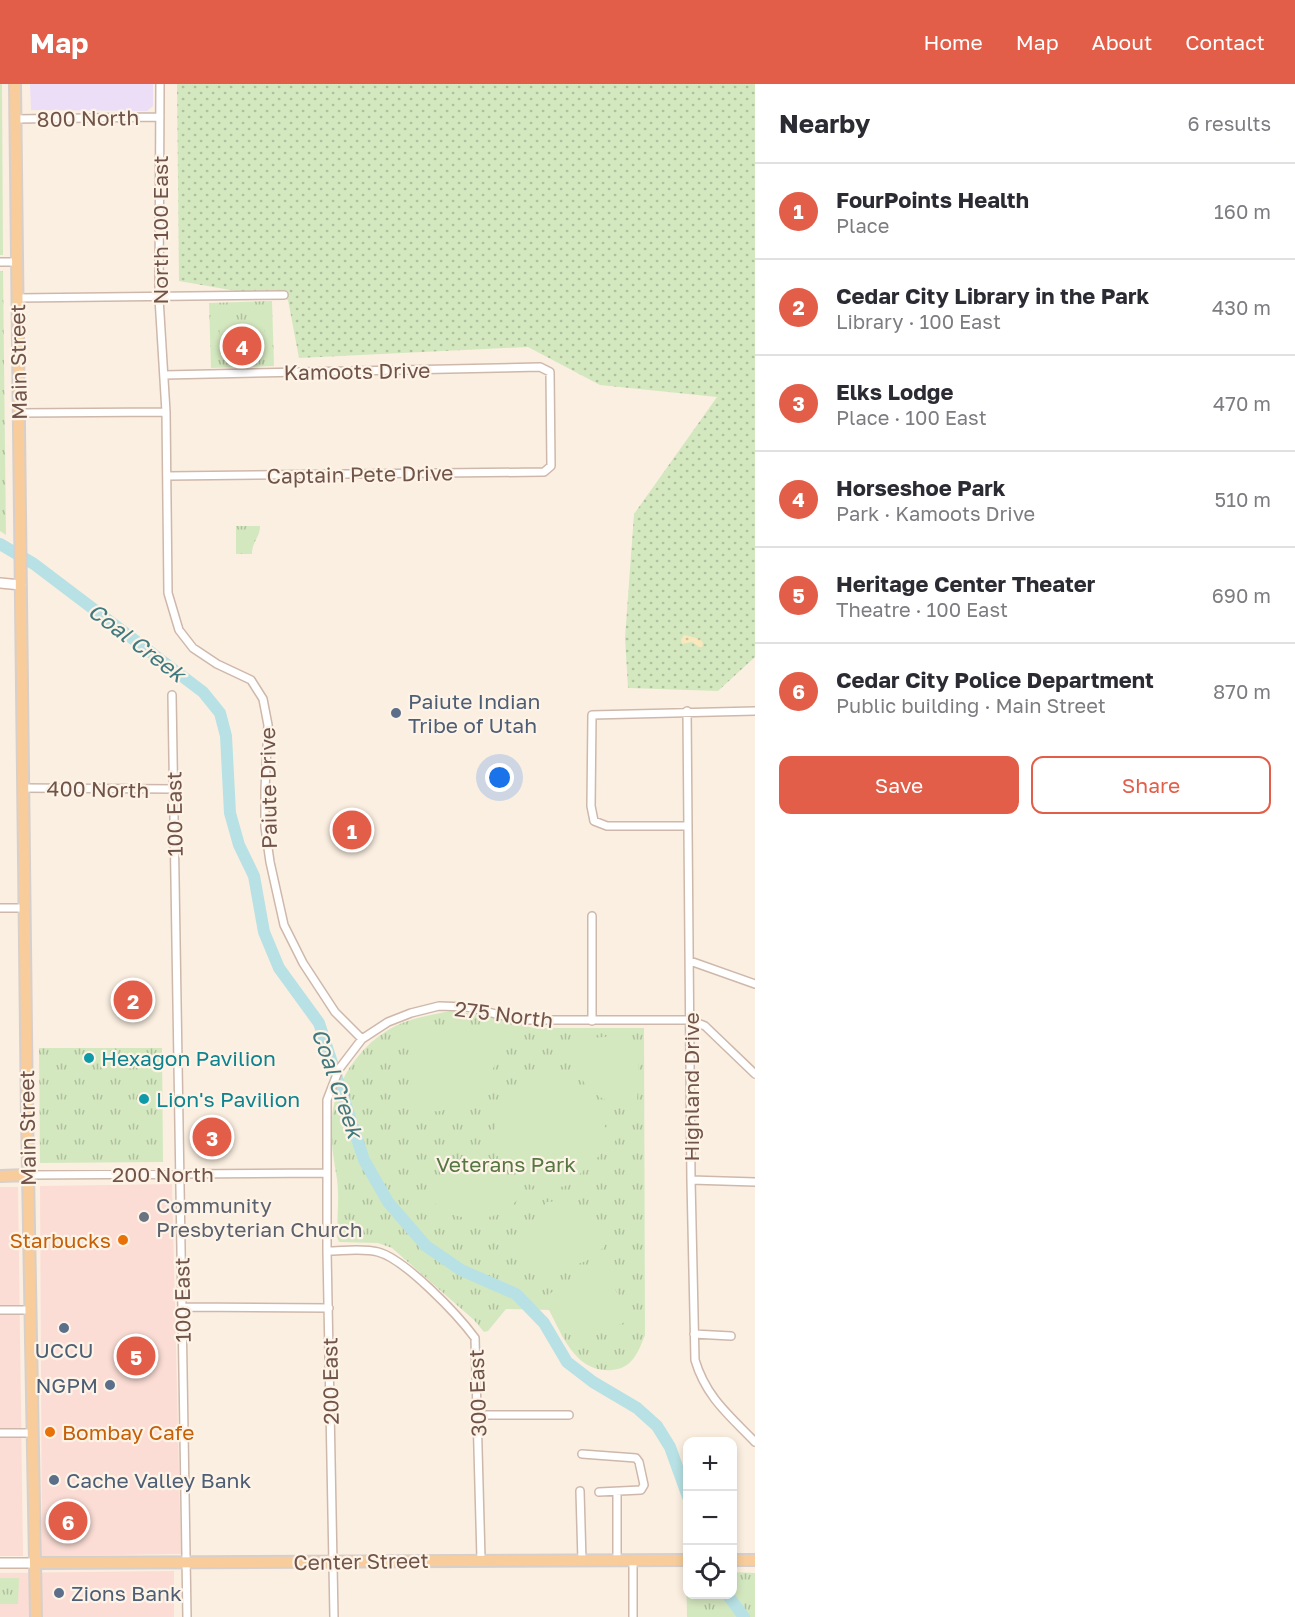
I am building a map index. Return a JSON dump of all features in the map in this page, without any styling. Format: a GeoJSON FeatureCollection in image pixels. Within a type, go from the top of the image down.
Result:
{"type":"FeatureCollection","features":[{"type":"Feature","properties":{"kind":"main road","name":"Main Street"},"geometry":{"type":"LineString","coordinates":[[15,84],[24,908],[36,1617]]}},
{"type":"Feature","properties":{"kind":"main road"},"geometry":{"type":"LineString","coordinates":[[0,583],[21,585]]}},
{"type":"Feature","properties":{"kind":"main road","name":"200 North"},"geometry":{"type":"LineString","coordinates":[[0,1176],[28,1175]]}},
{"type":"Feature","properties":{"kind":"main road","name":"Center Street"},"geometry":{"type":"LineString","coordinates":[[35,1563],[481,1559],[683,1560]]}},
{"type":"Feature","properties":{"kind":"main road"},"geometry":{"type":"LineString","coordinates":[[737,1560],[755,1560]]}},
{"type":"Feature","properties":{"kind":"main road"},"geometry":{"type":"LineString","coordinates":[[0,1563],[35,1563]]}},
{"type":"Feature","properties":{"kind":"street","name":"North 100 East"},"geometry":{"type":"LineString","coordinates":[[160,84],[159,298],[164,375]]}},
{"type":"Feature","properties":{"kind":"street","name":"800 North"},"geometry":{"type":"LineString","coordinates":[[16,119],[160,117]]}},
{"type":"Feature","properties":{"kind":"street"},"geometry":{"type":"LineString","coordinates":[[0,262],[17,262]]}},
{"type":"Feature","properties":{"kind":"street"},"geometry":{"type":"LineString","coordinates":[[18,298],[284,295]]}},
{"type":"Feature","properties":{"kind":"street","name":"Kamoots Drive"},"geometry":{"type":"LineString","coordinates":[[164,375],[540,367],[550,372],[551,466]]}},
{"type":"Feature","properties":{"kind":"street","name":"Paiute Drive"},"geometry":{"type":"LineString","coordinates":[[164,375],[168,476],[168,593],[171,607],[179,630],[193,648],[217,664],[251,680],[263,699],[268,725],[265,827],[284,925],[303,963],[335,1012],[362,1040]]}},
{"type":"Feature","properties":{"kind":"street"},"geometry":{"type":"LineString","coordinates":[[19,413],[166,412]]}},
{"type":"Feature","properties":{"kind":"street","name":"Captain Pete Drive"},"geometry":{"type":"LineString","coordinates":[[168,476],[544,472],[551,466]]}},
{"type":"Feature","properties":{"kind":"street","name":"100 East"},"geometry":{"type":"LineString","coordinates":[[172,695],[187,1617]]}},
{"type":"Feature","properties":{"kind":"street","name":"Highland Drive"},"geometry":{"type":"LineString","coordinates":[[687,711],[695,1360],[710,1395],[755,1442]]}},
{"type":"Feature","properties":{"kind":"street"},"geometry":{"type":"LineString","coordinates":[[688,826],[607,826],[594,821],[591,806],[592,715],[755,711]]}},
{"type":"Feature","properties":{"kind":"street","name":"400 North"},"geometry":{"type":"LineString","coordinates":[[23,788],[174,789]]}},
{"type":"Feature","properties":{"kind":"street"},"geometry":{"type":"LineString","coordinates":[[0,908],[24,908]]}},
{"type":"Feature","properties":{"kind":"street"},"geometry":{"type":"LineString","coordinates":[[592,916],[592,1021]]}},
{"type":"Feature","properties":{"kind":"street"},"geometry":{"type":"LineString","coordinates":[[690,962],[755,984]]}},
{"type":"Feature","properties":{"kind":"street","name":"275 North"},"geometry":{"type":"LineString","coordinates":[[327,1100],[339,1069],[362,1040],[388,1022],[439,1006],[467,1007],[521,1020],[690,1020]]}},
{"type":"Feature","properties":{"kind":"street"},"geometry":{"type":"LineString","coordinates":[[690,1020],[705,1026],[755,1074]]}},
{"type":"Feature","properties":{"kind":"street","name":"200 East"},"geometry":{"type":"LineString","coordinates":[[327,1100],[327,1251],[334,1617]]}},
{"type":"Feature","properties":{"kind":"street","name":"200 North"},"geometry":{"type":"LineString","coordinates":[[28,1175],[327,1173]]}},
{"type":"Feature","properties":{"kind":"street"},"geometry":{"type":"LineString","coordinates":[[691,1180],[755,1182]]}},
{"type":"Feature","properties":{"kind":"street","name":"300 East"},"geometry":{"type":"LineString","coordinates":[[327,1251],[378,1251],[397,1260],[459,1317],[475,1338],[481,1559]]}},
{"type":"Feature","properties":{"kind":"street"},"geometry":{"type":"LineString","coordinates":[[182,1307],[329,1308]]}},
{"type":"Feature","properties":{"kind":"street"},"geometry":{"type":"LineString","coordinates":[[0,1310],[30,1310]]}},
{"type":"Feature","properties":{"kind":"street"},"geometry":{"type":"LineString","coordinates":[[694,1334],[731,1336]]}},
{"type":"Feature","properties":{"kind":"street"},"geometry":{"type":"LineString","coordinates":[[477,1415],[569,1415]]}},
{"type":"Feature","properties":{"kind":"street"},"geometry":{"type":"LineString","coordinates":[[0,1433],[33,1434]]}},
{"type":"Feature","properties":{"kind":"street"},"geometry":{"type":"LineString","coordinates":[[582,1454],[636,1458],[639,1462],[644,1488],[635,1492],[599,1492]]}},
{"type":"Feature","properties":{"kind":"street"},"geometry":{"type":"LineString","coordinates":[[580,1491],[582,1561]]}},
{"type":"Feature","properties":{"kind":"street"},"geometry":{"type":"LineString","coordinates":[[617,1492],[617,1561]]}},
{"type":"Feature","properties":{"kind":"street"},"geometry":{"type":"LineString","coordinates":[[633,1561],[633,1617]]}},
{"type":"Feature","properties":{"kind":"shaded area"},"geometry":{"type":"Polygon","coordinates":[[[30,84],[153,84],[153,106],[147,111],[31,110],[30,84]]]}},
{"type":"Feature","properties":{"kind":"shaded area"},"geometry":{"type":"Polygon","coordinates":[[[172,1184],[181,1554],[42,1556],[40,1186],[172,1184]]]}},
{"type":"Feature","properties":{"kind":"shaded area"},"geometry":{"type":"Polygon","coordinates":[[[0,1187],[18,1187],[23,1556],[0,1556],[0,1187]]]}},
{"type":"Feature","properties":{"kind":"shaded area"},"geometry":{"type":"Polygon","coordinates":[[[174,1571],[174,1617],[0,1617],[0,1573],[174,1571]]]}},
{"type":"Feature","properties":{"kind":"green space"},"geometry":{"type":"Polygon","coordinates":[[[0,84],[2,84],[3,255],[0,255],[0,84]]]}},
{"type":"Feature","properties":{"kind":"green space"},"geometry":{"type":"Polygon","coordinates":[[[177,84],[755,84],[755,657],[718,691],[628,688],[625,638],[634,514],[717,397],[600,385],[528,347],[299,358],[288,300],[179,281],[177,84]]]}},
{"type":"Feature","properties":{"kind":"green space"},"geometry":{"type":"Polygon","coordinates":[[[0,271],[3,271],[6,535],[0,531],[0,271]]]}},
{"type":"Feature","properties":{"kind":"green space"},"geometry":{"type":"Polygon","coordinates":[[[272,301],[274,366],[211,368],[209,303],[272,301]]]}},
{"type":"Feature","properties":{"kind":"green space"},"geometry":{"type":"Polygon","coordinates":[[[219,308],[235,308],[236,360],[220,360],[219,308]]]}},
{"type":"Feature","properties":{"kind":"green space"},"geometry":{"type":"Polygon","coordinates":[[[247,308],[264,308],[265,359],[248,360],[247,308]]]}},
{"type":"Feature","properties":{"kind":"green space"},"geometry":{"type":"Polygon","coordinates":[[[236,526],[260,526],[252,554],[236,554],[236,526]]]}},
{"type":"Feature","properties":{"kind":"green space","name":"Veterans Park"},"geometry":{"type":"Polygon","coordinates":[[[451,1011],[475,1014],[534,1028],[644,1028],[645,1335],[634,1358],[619,1369],[600,1369],[589,1366],[580,1359],[566,1342],[549,1310],[506,1309],[488,1331],[484,1332],[474,1320],[392,1248],[378,1243],[339,1242],[337,1237],[338,1188],[331,1125],[339,1088],[354,1061],[364,1049],[388,1030],[414,1019],[451,1011]]]}},
{"type":"Feature","properties":{"kind":"green space"},"geometry":{"type":"Polygon","coordinates":[[[420,1026],[500,1026],[499,1050],[492,1071],[479,1090],[451,1108],[416,1111],[415,1031],[420,1026]]]}},
{"type":"Feature","properties":{"kind":"green space"},"geometry":{"type":"Polygon","coordinates":[[[626,1035],[639,1047],[637,1105],[609,1101],[594,1092],[582,1080],[574,1064],[570,1048],[570,1040],[626,1035]]]}},
{"type":"Feature","properties":{"kind":"green space"},"geometry":{"type":"Polygon","coordinates":[[[39,1048],[162,1048],[163,1162],[40,1163],[39,1048]]]}},
{"type":"Feature","properties":{"kind":"green space"},"geometry":{"type":"Polygon","coordinates":[[[553,1066],[558,1070],[616,1140],[568,1185],[552,1189],[530,1185],[485,1145],[527,1075],[536,1067],[553,1066]]]}},
{"type":"Feature","properties":{"kind":"green space"},"geometry":{"type":"Polygon","coordinates":[[[483,1152],[524,1194],[502,1212],[485,1218],[462,1217],[440,1209],[429,1196],[468,1153],[483,1152]]]}},
{"type":"Feature","properties":{"kind":"green space"},"geometry":{"type":"Polygon","coordinates":[[[562,1201],[605,1246],[586,1261],[557,1267],[529,1260],[512,1248],[547,1202],[562,1201]]]}},
{"type":"Feature","properties":{"kind":"green space"},"geometry":{"type":"Polygon","coordinates":[[[593,1267],[606,1269],[629,1320],[604,1329],[583,1327],[565,1315],[549,1294],[593,1267]]]}},
{"type":"Feature","properties":{"kind":"green space"},"geometry":{"type":"Polygon","coordinates":[[[737,1572],[755,1573],[755,1617],[687,1617],[687,1599],[737,1599],[737,1572]]]}},
{"type":"Feature","properties":{"kind":"green space"},"geometry":{"type":"Polygon","coordinates":[[[0,1578],[19,1578],[18,1604],[0,1604],[0,1578]]]}},
{"type":"Feature","properties":{"kind":"sand"},"geometry":{"type":"Polygon","coordinates":[[[684,635],[700,639],[703,643],[702,647],[692,642],[682,644],[681,640],[684,635]]]}},
{"type":"Feature","properties":{"kind":"waterway","name":"Coal Creek"},"geometry":{"type":"LineString","coordinates":[[0,544],[34,564],[203,692],[220,713],[226,736],[230,813],[239,845],[254,876],[264,932],[279,968],[319,1023],[364,1160],[388,1202],[426,1246],[461,1270],[516,1294],[544,1323],[567,1362],[593,1382],[637,1408],[657,1426],[670,1447],[686,1491]]}},
{"type":"Feature","properties":{"kind":"waterway","name":"Coal Creek"},"geometry":{"type":"LineString","coordinates":[[731,1599],[744,1617]]}},
{"type":"Feature","properties":{"kind":"place","name":"Horseshoe Park"},"geometry":{"type":"Point","coordinates":[242,346]}},
{"type":"Feature","properties":{"kind":"place","name":"Paiute Indian Tribe of Utah"},"geometry":{"type":"Point","coordinates":[396,713]}},
{"type":"Feature","properties":{"kind":"place","name":"FourPoints Health"},"geometry":{"type":"Point","coordinates":[352,830]}},
{"type":"Feature","properties":{"kind":"place","name":"Cedar City Library in the Park"},"geometry":{"type":"Point","coordinates":[133,1000]}},
{"type":"Feature","properties":{"kind":"place","name":"Hexagon Pavilion"},"geometry":{"type":"Point","coordinates":[89,1058]}},
{"type":"Feature","properties":{"kind":"place","name":"Lion's Pavilion"},"geometry":{"type":"Point","coordinates":[144,1099]}},
{"type":"Feature","properties":{"kind":"place","name":"Elks Lodge"},"geometry":{"type":"Point","coordinates":[212,1137]}},
{"type":"Feature","properties":{"kind":"place","name":"Community Presbyterian Church"},"geometry":{"type":"Point","coordinates":[144,1217]}},
{"type":"Feature","properties":{"kind":"place","name":"Starbucks"},"geometry":{"type":"Point","coordinates":[123,1240]}},
{"type":"Feature","properties":{"kind":"place","name":"UCCU"},"geometry":{"type":"Point","coordinates":[64,1328]}},
{"type":"Feature","properties":{"kind":"place","name":"Heritage Center Theater"},"geometry":{"type":"Point","coordinates":[136,1356]}},
{"type":"Feature","properties":{"kind":"place","name":"NGPM"},"geometry":{"type":"Point","coordinates":[110,1385]}},
{"type":"Feature","properties":{"kind":"place","name":"Bombay Cafe"},"geometry":{"type":"Point","coordinates":[50,1432]}},
{"type":"Feature","properties":{"kind":"place","name":"Cache Valley Bank"},"geometry":{"type":"Point","coordinates":[54,1480]}},
{"type":"Feature","properties":{"kind":"place","name":"Cedar City Police Department"},"geometry":{"type":"Point","coordinates":[68,1521]}},
{"type":"Feature","properties":{"kind":"place","name":"Zions Bank"},"geometry":{"type":"Point","coordinates":[59,1593]}}]}
